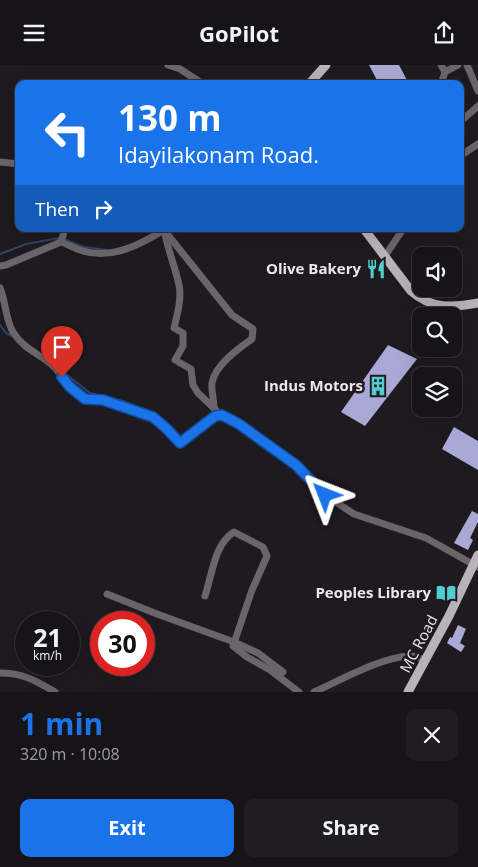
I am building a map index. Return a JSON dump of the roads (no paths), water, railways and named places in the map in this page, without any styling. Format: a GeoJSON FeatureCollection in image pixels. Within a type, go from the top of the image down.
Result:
{"type":"FeatureCollection","features":[{"type":"Feature","properties":{"kind":"main road"},"geometry":{"type":"LineString","coordinates":[[313,80],[326,65]]}},
{"type":"Feature","properties":{"kind":"main road"},"geometry":{"type":"LineString","coordinates":[[366,232],[411,291],[420,299],[442,307],[478,303]]}},
{"type":"Feature","properties":{"kind":"main road","name":"MC Road"},"geometry":{"type":"LineString","coordinates":[[408,692],[477,562]]}},
{"type":"Feature","properties":{"kind":"street"},"geometry":{"type":"LineString","coordinates":[[168,65],[180,69],[197,80]]}},
{"type":"Feature","properties":{"kind":"street"},"geometry":{"type":"LineString","coordinates":[[443,69],[458,65]]}},
{"type":"Feature","properties":{"kind":"street"},"geometry":{"type":"LineString","coordinates":[[467,65],[478,91]]}},
{"type":"Feature","properties":{"kind":"street"},"geometry":{"type":"LineString","coordinates":[[464,119],[478,107]]}},
{"type":"Feature","properties":{"kind":"street"},"geometry":{"type":"LineString","coordinates":[[464,153],[478,144]]}},
{"type":"Feature","properties":{"kind":"street"},"geometry":{"type":"LineString","coordinates":[[0,162],[15,164]]}},
{"type":"Feature","properties":{"kind":"street"},"geometry":{"type":"LineString","coordinates":[[62,242],[64,232]]}},
{"type":"Feature","properties":{"kind":"street"},"geometry":{"type":"LineString","coordinates":[[0,266],[62,242],[85,252],[113,252],[140,245],[160,232]]}},
{"type":"Feature","properties":{"kind":"street"},"geometry":{"type":"LineString","coordinates":[[165,232],[168,251],[180,287],[178,313],[174,328],[183,333],[183,347],[175,360],[191,369],[193,385],[198,393],[222,415],[275,449],[296,465],[325,495],[354,514],[426,538],[477,562]]}},
{"type":"Feature","properties":{"kind":"street"},"geometry":{"type":"LineString","coordinates":[[166,232],[232,315],[253,329],[252,339],[235,352],[218,370],[212,383],[214,407]]}},
{"type":"Feature","properties":{"kind":"street"},"geometry":{"type":"LineString","coordinates":[[385,256],[401,232]]}},
{"type":"Feature","properties":{"kind":"street"},"geometry":{"type":"LineString","coordinates":[[0,288],[3,295],[4,308],[13,331],[22,345],[53,366],[79,396],[85,399],[103,400],[153,417],[180,443],[215,416],[222,415]]}},
{"type":"Feature","properties":{"kind":"street"},"geometry":{"type":"LineString","coordinates":[[204,596],[222,542],[229,535],[234,532],[263,547],[267,556],[252,590],[234,642],[236,649],[299,692]]}},
{"type":"Feature","properties":{"kind":"street"},"geometry":{"type":"LineString","coordinates":[[107,593],[156,614],[234,642],[258,653],[283,672]]}},
{"type":"Feature","properties":{"kind":"street"},"geometry":{"type":"LineString","coordinates":[[314,692],[351,674],[394,659],[411,656],[426,660]]}},
{"type":"Feature","properties":{"kind":"street"},"geometry":{"type":"LineString","coordinates":[[0,673],[18,674],[43,683],[55,692]]}},
{"type":"Feature","properties":{"kind":"waterway"},"geometry":{"type":"LineString","coordinates":[[0,254],[26,244],[59,238]]}},
{"type":"Feature","properties":{"kind":"waterway"},"geometry":{"type":"LineString","coordinates":[[64,239],[84,247],[107,250]]}},
{"type":"Feature","properties":{"kind":"waterway"},"geometry":{"type":"LineString","coordinates":[[0,325],[6,333],[12,336]]}},
{"type":"Feature","properties":{"kind":"waterway"},"geometry":{"type":"LineString","coordinates":[[61,370],[90,393],[123,401],[148,411],[172,427]]}},
{"type":"Feature","properties":{"kind":"place","name":"Olive Bakery"},"geometry":{"type":"Point","coordinates":[376,269]}},
{"type":"Feature","properties":{"kind":"place","name":"Indus Motors"},"geometry":{"type":"Point","coordinates":[378,386]}},
{"type":"Feature","properties":{"kind":"place","name":"Peoples Library"},"geometry":{"type":"Point","coordinates":[446,593]}}]}
